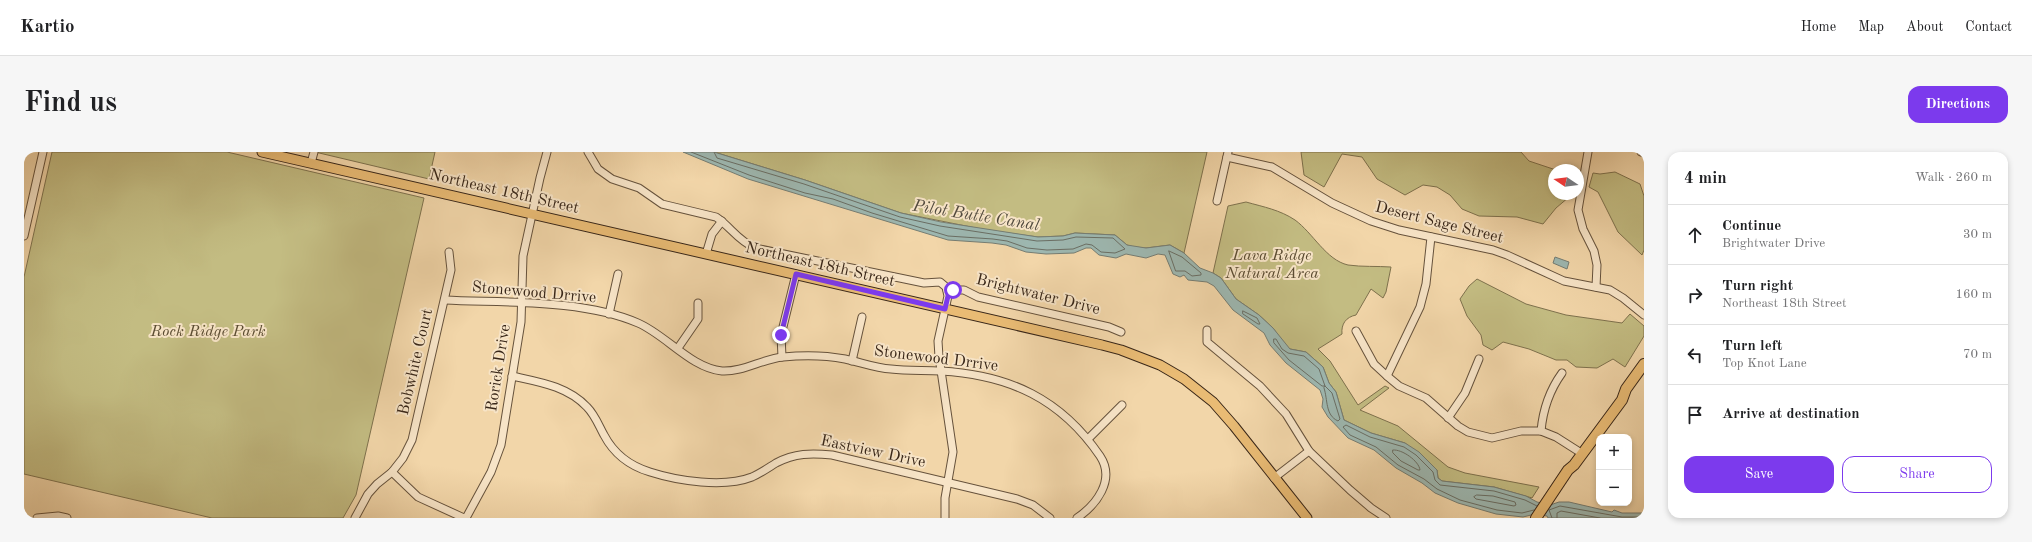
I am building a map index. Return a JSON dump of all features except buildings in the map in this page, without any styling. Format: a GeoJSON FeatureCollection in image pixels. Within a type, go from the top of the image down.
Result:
{"type":"FeatureCollection","features":[{"type":"Feature","properties":{"kind":"highway"},"geometry":{"type":"LineString","coordinates":[[1537,517],[1568,470],[1574,465],[1589,446],[1622,400],[1626,389],[1644,364]]}},
{"type":"Feature","properties":{"kind":"highway"},"geometry":{"type":"LineString","coordinates":[[1568,470],[1570,462],[1618,395],[1626,389]]}},
{"type":"Feature","properties":{"kind":"main road","name":"Northeast 18th Street"},"geometry":{"type":"LineString","coordinates":[[262,152],[1121,350],[1160,365],[1184,379],[1213,402],[1234,426],[1307,518]]}},
{"type":"Feature","properties":{"kind":"street"},"geometry":{"type":"LineString","coordinates":[[24,236],[43,152]]}},
{"type":"Feature","properties":{"kind":"street"},"geometry":{"type":"LineString","coordinates":[[311,163],[314,152]]}},
{"type":"Feature","properties":{"kind":"street","name":"Rorick Drive"},"geometry":{"type":"LineString","coordinates":[[465,518],[498,456],[523,303],[523,256],[547,152]]}},
{"type":"Feature","properties":{"kind":"street","name":"Brightwater Drive"},"geometry":{"type":"LineString","coordinates":[[588,152],[598,169],[612,178],[639,188],[662,204],[708,214],[722,221],[737,237],[755,248],[924,283],[940,282],[946,286],[948,290],[964,290],[978,297],[1109,327],[1121,332]]}},
{"type":"Feature","properties":{"kind":"street"},"geometry":{"type":"LineString","coordinates":[[1588,152],[1578,210],[1583,229],[1594,251],[1597,265],[1596,287]]}},
{"type":"Feature","properties":{"kind":"street"},"geometry":{"type":"LineString","coordinates":[[1217,201],[1228,154]]}},
{"type":"Feature","properties":{"kind":"street","name":"Desert Sage Street"},"geometry":{"type":"LineString","coordinates":[[1228,154],[1272,167],[1332,203],[1365,219],[1400,230],[1493,250],[1564,281],[1610,290],[1623,298],[1644,315]]}},
{"type":"Feature","properties":{"kind":"street"},"geometry":{"type":"LineString","coordinates":[[706,254],[712,234],[722,221]]}},
{"type":"Feature","properties":{"kind":"street"},"geometry":{"type":"LineString","coordinates":[[1387,376],[1420,307],[1426,284],[1431,237]]}},
{"type":"Feature","properties":{"kind":"street","name":"Bobwhite Court"},"geometry":{"type":"LineString","coordinates":[[355,518],[368,494],[392,472],[403,458],[412,440],[451,270],[449,252]]}},
{"type":"Feature","properties":{"kind":"street"},"geometry":{"type":"LineString","coordinates":[[609,314],[618,274]]}},
{"type":"Feature","properties":{"kind":"street"},"geometry":{"type":"LineString","coordinates":[[782,357],[781,335],[796,274]]}},
{"type":"Feature","properties":{"kind":"street"},"geometry":{"type":"LineString","coordinates":[[945,518],[945,498],[949,483],[953,452],[938,341],[948,290]]}},
{"type":"Feature","properties":{"kind":"street","name":"Stonewood Drrive"},"geometry":{"type":"LineString","coordinates":[[445,300],[523,303],[574,307],[609,314],[639,323],[678,348],[697,363],[721,371],[734,370],[782,357],[822,356],[889,369],[942,371],[998,380],[1034,393],[1063,413],[1088,439],[1103,460],[1105,474],[1104,488],[1097,501],[1077,518]]}},
{"type":"Feature","properties":{"kind":"street"},"geometry":{"type":"LineString","coordinates":[[678,348],[698,318],[698,303]]}},
{"type":"Feature","properties":{"kind":"street"},"geometry":{"type":"LineString","coordinates":[[852,361],[862,317]]}},
{"type":"Feature","properties":{"kind":"street"},"geometry":{"type":"LineString","coordinates":[[1207,330],[1206,342],[1260,386],[1286,414],[1309,451],[1350,490],[1371,508],[1386,518]]}},
{"type":"Feature","properties":{"kind":"street"},"geometry":{"type":"LineString","coordinates":[[1356,331],[1374,364],[1387,376],[1399,386],[1426,398],[1448,418],[1468,432],[1483,437],[1497,437],[1521,431],[1541,431],[1564,441],[1578,451]]}},
{"type":"Feature","properties":{"kind":"street"},"geometry":{"type":"LineString","coordinates":[[1448,418],[1465,393],[1480,359]]}},
{"type":"Feature","properties":{"kind":"street"},"geometry":{"type":"LineString","coordinates":[[1541,431],[1546,405],[1554,384],[1562,373]]}},
{"type":"Feature","properties":{"kind":"street","name":"Eastview Drive"},"geometry":{"type":"LineString","coordinates":[[512,376],[548,384],[575,396],[588,407],[604,437],[615,452],[625,461],[636,467],[672,478],[691,481],[733,481],[752,477],[790,457],[802,454],[817,453],[832,455],[1017,499],[1033,506],[1050,518]]}},
{"type":"Feature","properties":{"kind":"street"},"geometry":{"type":"LineString","coordinates":[[1088,439],[1122,405]]}},
{"type":"Feature","properties":{"kind":"street"},"geometry":{"type":"LineString","coordinates":[[1274,478],[1309,451]]}},
{"type":"Feature","properties":{"kind":"street"},"geometry":{"type":"LineString","coordinates":[[392,472],[418,496],[465,518]]}},
{"type":"Feature","properties":{"kind":"street"},"geometry":{"type":"LineString","coordinates":[[37,518],[58,516],[66,518]]}},
{"type":"Feature","properties":{"kind":"green space","name":"Rock Ridge Park"},"geometry":{"type":"Polygon","coordinates":[[[52,152],[227,152],[424,198],[356,495],[343,518],[212,518],[24,474],[24,277],[52,152]]]}},
{"type":"Feature","properties":{"kind":"green space"},"geometry":{"type":"Polygon","coordinates":[[[315,152],[435,152],[429,179],[315,152]]]}},
{"type":"Feature","properties":{"kind":"green space"},"geometry":{"type":"Polygon","coordinates":[[[714,152],[1207,152],[1184,253],[1170,245],[1146,248],[1134,247],[1127,245],[1115,235],[1075,233],[1063,236],[1038,237],[986,230],[901,213],[805,180],[714,152]]]}},
{"type":"Feature","properties":{"kind":"green space"},"geometry":{"type":"Polygon","coordinates":[[[1301,152],[1521,152],[1529,161],[1548,167],[1548,200],[1565,200],[1556,208],[1543,224],[1517,217],[1479,216],[1462,209],[1450,195],[1437,187],[1423,185],[1405,195],[1377,179],[1362,157],[1342,154],[1324,187],[1304,175],[1301,152]]]}},
{"type":"Feature","properties":{"kind":"green space"},"geometry":{"type":"Polygon","coordinates":[[[1615,172],[1640,184],[1644,196],[1644,250],[1642,255],[1618,232],[1598,192],[1589,187],[1593,173],[1600,174],[1615,172]]]}},
{"type":"Feature","properties":{"kind":"green space","name":"Lava Ridge Natural Area"},"geometry":{"type":"Polygon","coordinates":[[[1246,202],[1278,211],[1295,220],[1302,225],[1326,252],[1340,262],[1353,266],[1391,267],[1386,292],[1383,298],[1371,289],[1356,315],[1349,317],[1343,324],[1342,334],[1318,349],[1330,361],[1358,405],[1385,386],[1389,388],[1360,410],[1398,426],[1448,467],[1465,473],[1539,487],[1532,498],[1494,487],[1442,481],[1438,478],[1437,470],[1405,443],[1371,433],[1344,420],[1336,392],[1329,383],[1323,367],[1306,352],[1290,349],[1286,346],[1273,328],[1259,315],[1236,299],[1221,278],[1213,273],[1228,206],[1246,202]]]}},
{"type":"Feature","properties":{"kind":"green space"},"geometry":{"type":"Polygon","coordinates":[[[1477,279],[1526,304],[1566,315],[1622,323],[1630,314],[1644,326],[1644,336],[1625,367],[1613,359],[1597,368],[1576,367],[1567,360],[1556,360],[1529,349],[1503,342],[1492,350],[1483,345],[1481,335],[1467,316],[1460,299],[1469,286],[1477,279]]]}},
{"type":"Feature","properties":{"kind":"water"},"geometry":{"type":"Polygon","coordinates":[[[683,152],[714,152],[805,180],[901,213],[941,222],[1038,237],[1063,236],[1075,233],[1115,235],[1127,245],[1146,248],[1170,245],[1184,253],[1200,268],[1221,278],[1236,299],[1259,315],[1273,328],[1290,349],[1306,352],[1323,367],[1329,383],[1336,392],[1344,420],[1371,433],[1405,443],[1419,452],[1437,470],[1438,478],[1442,481],[1494,487],[1526,496],[1537,502],[1550,505],[1559,502],[1569,502],[1612,512],[1614,510],[1622,513],[1644,513],[1644,518],[1548,518],[1547,516],[1535,514],[1523,517],[1496,514],[1458,503],[1435,493],[1422,483],[1396,468],[1374,450],[1348,438],[1328,417],[1322,407],[1323,399],[1320,390],[1286,363],[1270,345],[1264,333],[1233,310],[1214,286],[1207,282],[1188,280],[1184,275],[1180,277],[1173,274],[1165,255],[1158,254],[1146,258],[1126,254],[1116,258],[1099,255],[1091,248],[1086,248],[1074,253],[1046,254],[1026,252],[1006,245],[992,243],[948,240],[748,179],[683,152]]]}},
{"type":"Feature","properties":{"kind":"water"},"geometry":{"type":"Polygon","coordinates":[[[1555,257],[1569,262],[1567,269],[1553,263],[1555,257]]]}},
{"type":"Feature","properties":{"kind":"route"},"geometry":{"type":"LineString","coordinates":[[781,335],[796,274],[945,309],[948,290],[953,290]]}},
{"type":"Feature","properties":{"kind":"water label","name":"Pilot Butte Canal"},"geometry":{"type":"Point","coordinates":[976,216]}}]}
